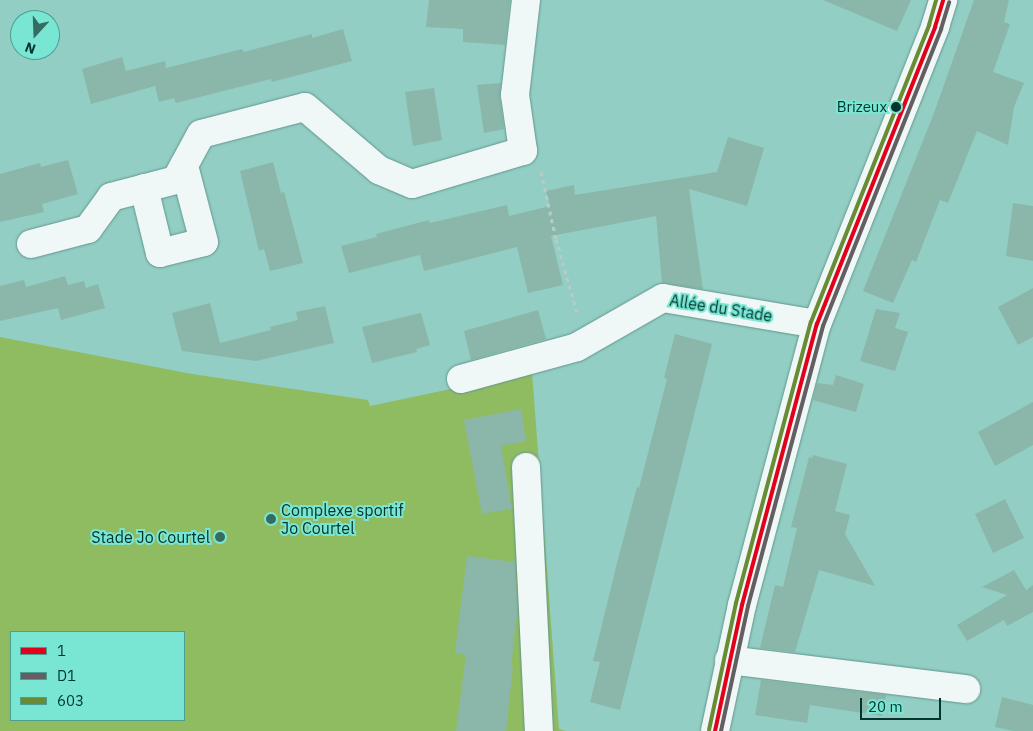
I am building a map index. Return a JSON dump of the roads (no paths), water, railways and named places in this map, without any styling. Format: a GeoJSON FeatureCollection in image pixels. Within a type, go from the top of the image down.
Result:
{"type":"FeatureCollection","features":[{"type":"Feature","properties":{"kind":"street"},"geometry":{"type":"LineString","coordinates":[[31,244],[88,229],[111,197],[176,180],[201,134],[305,107],[379,170],[412,184],[523,151],[514,95],[526,0]]}},
{"type":"Feature","properties":{"kind":"street"},"geometry":{"type":"LineString","coordinates":[[715,731],[729,660],[818,324],[935,27],[943,0]]}},
{"type":"Feature","properties":{"kind":"street"},"geometry":{"type":"LineString","coordinates":[[144,188],[160,253],[204,242],[184,166]]}},
{"type":"Feature","properties":{"kind":"street","name":"Allée du Stade"},"geometry":{"type":"LineString","coordinates":[[461,379],[577,346],[663,298],[818,324]]}},
{"type":"Feature","properties":{"kind":"street"},"geometry":{"type":"LineString","coordinates":[[526,467],[539,731]]}},
{"type":"Feature","properties":{"kind":"street"},"geometry":{"type":"LineString","coordinates":[[729,660],[966,689]]}},
{"type":"Feature","properties":{"kind":"place","name":"Brizeux"},"geometry":{"type":"Point","coordinates":[896,107]}},
{"type":"Feature","properties":{"kind":"place","name":"Complexe sportif Jo Courtel"},"geometry":{"type":"Point","coordinates":[271,519]}},
{"type":"Feature","properties":{"kind":"place","name":"Stade Jo Courtel"},"geometry":{"type":"Point","coordinates":[220,537]}}]}
